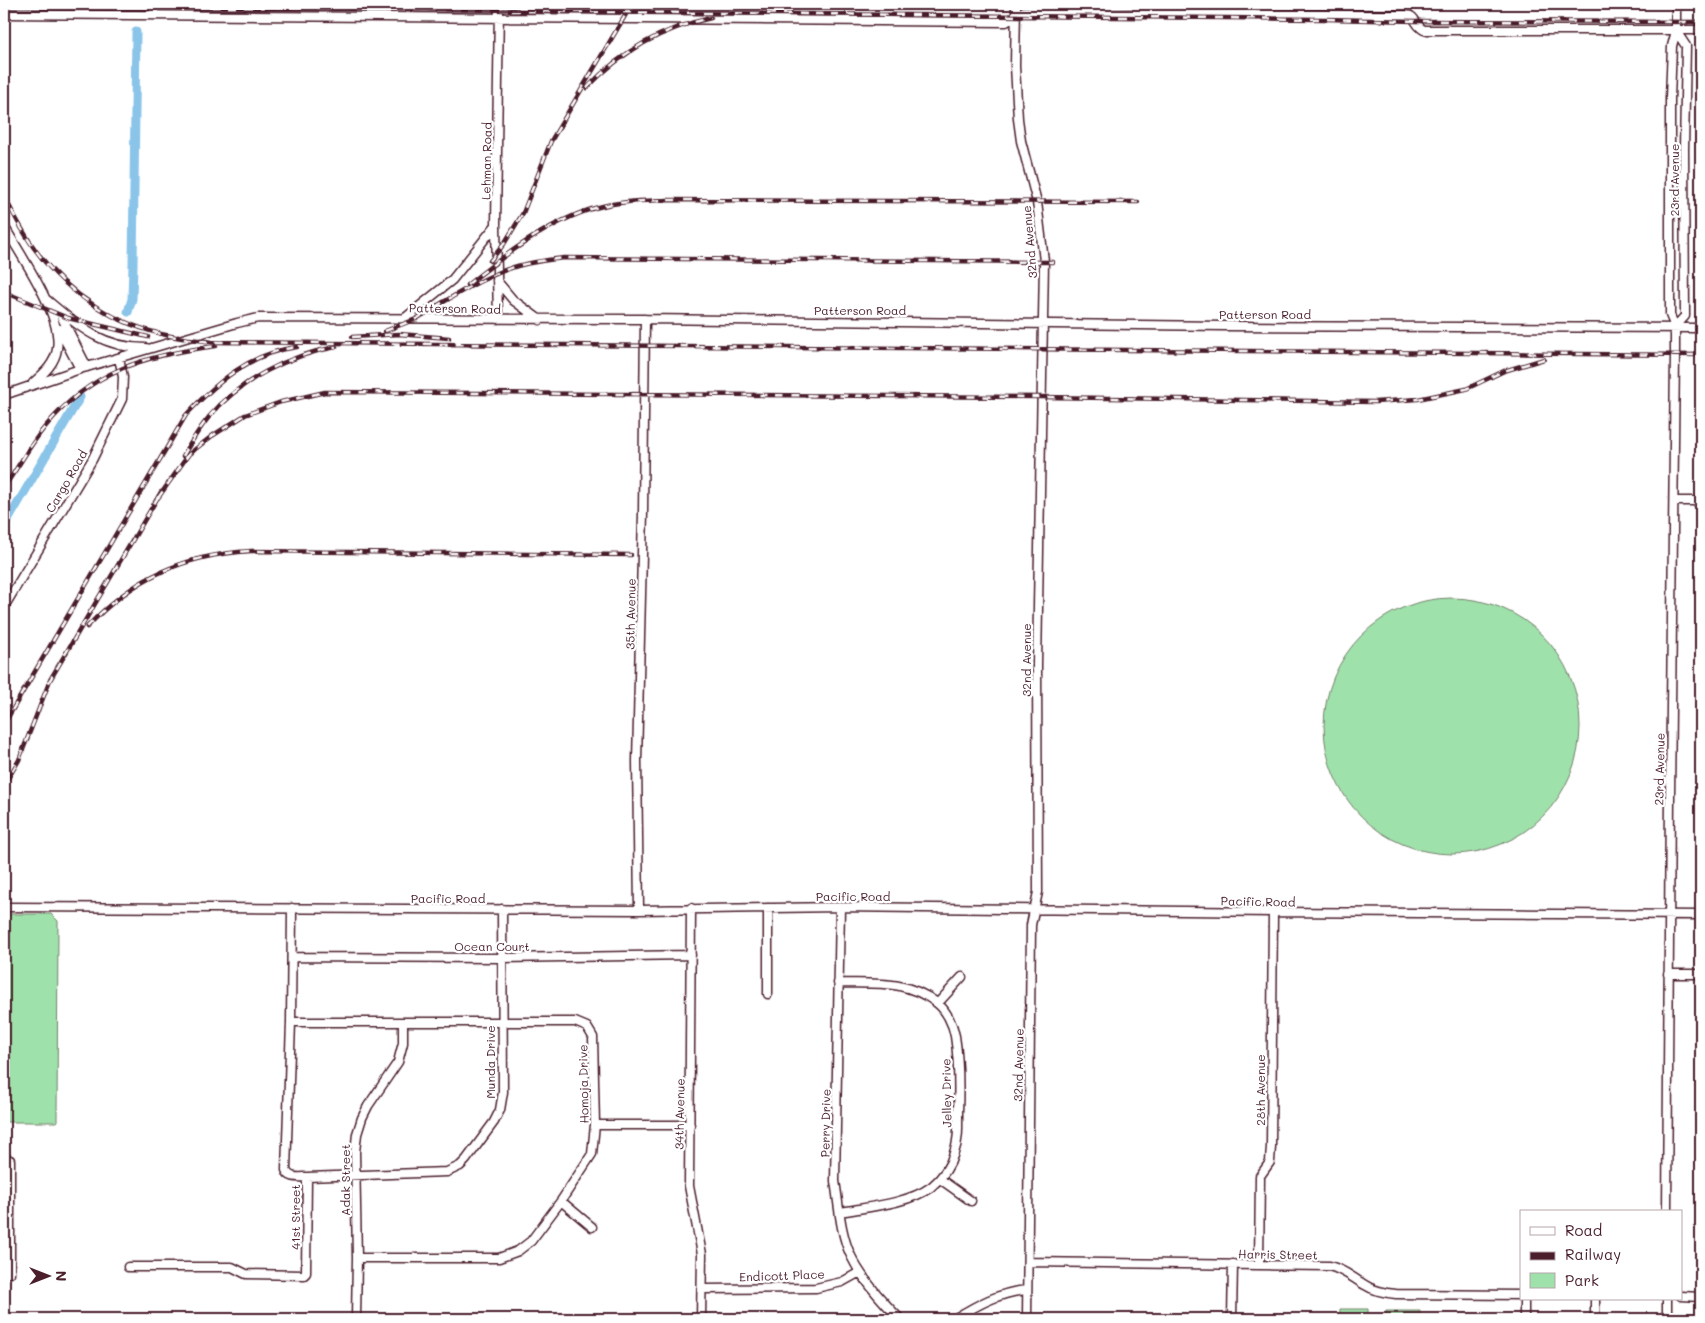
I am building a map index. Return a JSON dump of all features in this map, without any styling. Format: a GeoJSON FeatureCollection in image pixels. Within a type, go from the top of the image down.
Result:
{"type":"FeatureCollection","features":[{"type":"Feature","properties":{"kind":"street"},"geometry":{"type":"LineString","coordinates":[[154,4],[154,14]]}},
{"type":"Feature","properties":{"kind":"street","name":"Lehman Road"},"geometry":{"type":"LineString","coordinates":[[498,319],[496,226],[499,4]]}},
{"type":"Feature","properties":{"kind":"street","name":"32nd Avenue"},"geometry":{"type":"LineString","coordinates":[[1016,4],[1017,112],[1021,141],[1037,202],[1044,261],[1036,665],[1038,892],[1031,925],[1027,1319]]}},
{"type":"Feature","properties":{"kind":"street","name":"23rd Avenue"},"geometry":{"type":"LineString","coordinates":[[1668,1210],[1668,974],[1675,327],[1670,315],[1670,98],[1672,46],[1676,31],[1676,4]]}},
{"type":"Feature","properties":{"kind":"street"},"geometry":{"type":"LineString","coordinates":[[4,14],[1006,22],[1024,11],[1406,14],[1411,15],[1417,25],[1424,30],[1701,30]]}},
{"type":"Feature","properties":{"kind":"street","name":"23rd Avenue"},"geometry":{"type":"LineString","coordinates":[[1675,327],[1686,316],[1684,149],[1686,46],[1676,31]]}},
{"type":"Feature","properties":{"kind":"street"},"geometry":{"type":"LineString","coordinates":[[4,226],[46,298],[54,320],[58,340],[55,357],[44,372],[29,386]]}},
{"type":"Feature","properties":{"kind":"street"},"geometry":{"type":"LineString","coordinates":[[405,318],[426,303],[452,280],[496,226]]}},
{"type":"Feature","properties":{"kind":"street"},"geometry":{"type":"LineString","coordinates":[[9,251],[21,256]]}},
{"type":"Feature","properties":{"kind":"street"},"geometry":{"type":"LineString","coordinates":[[497,281],[513,300],[540,320]]}},
{"type":"Feature","properties":{"kind":"street"},"geometry":{"type":"LineString","coordinates":[[46,298],[81,328],[110,343],[137,348],[158,347]]}},
{"type":"Feature","properties":{"kind":"street"},"geometry":{"type":"LineString","coordinates":[[56,308],[84,368]]}},
{"type":"Feature","properties":{"kind":"street","name":"Patterson Road"},"geometry":{"type":"LineString","coordinates":[[4,395],[84,368],[258,318],[645,319],[1234,326],[1701,328]]}},
{"type":"Feature","properties":{"kind":"street","name":"35th Avenue"},"geometry":{"type":"LineString","coordinates":[[639,910],[637,761],[645,319]]}},
{"type":"Feature","properties":{"kind":"street"},"geometry":{"type":"LineString","coordinates":[[54,320],[84,368]]}},
{"type":"Feature","properties":{"kind":"street","name":"Cargo Road"},"geometry":{"type":"LineString","coordinates":[[4,607],[92,460],[122,399],[123,377],[119,358]]}},
{"type":"Feature","properties":{"kind":"street"},"geometry":{"type":"LineString","coordinates":[[1674,501],[1701,501]]}},
{"type":"Feature","properties":{"kind":"street","name":"Pacific Road"},"geometry":{"type":"LineString","coordinates":[[4,907],[639,910],[840,907],[1701,915]]}},
{"type":"Feature","properties":{"kind":"street","name":"Perry Drive"},"geometry":{"type":"LineString","coordinates":[[840,907],[835,1181],[845,1240],[851,1255],[860,1272],[900,1319]]}},
{"type":"Feature","properties":{"kind":"street","name":"41st Street"},"geometry":{"type":"LineString","coordinates":[[128,1267],[232,1267],[246,1274],[304,1275],[306,1273],[307,1177],[292,1177],[286,1170],[291,1022],[292,908]]}},
{"type":"Feature","properties":{"kind":"street","name":"34th Avenue"},"geometry":{"type":"LineString","coordinates":[[692,908],[689,1191],[700,1242],[701,1319]]}},
{"type":"Feature","properties":{"kind":"street"},"geometry":{"type":"LineString","coordinates":[[768,908],[768,994]]}},
{"type":"Feature","properties":{"kind":"street","name":"Munda Drive"},"geometry":{"type":"LineString","coordinates":[[307,1177],[442,1172],[454,1169],[466,1160],[494,1122],[500,1110],[503,1092],[502,909]]}},
{"type":"Feature","properties":{"kind":"street","name":"28th Avenue"},"geometry":{"type":"LineString","coordinates":[[1259,1265],[1260,1176],[1270,1162],[1271,1146],[1273,912]]}},
{"type":"Feature","properties":{"kind":"street","name":"Ocean Court"},"geometry":{"type":"LineString","coordinates":[[292,957],[502,958],[691,955]]}},
{"type":"Feature","properties":{"kind":"street"},"geometry":{"type":"LineString","coordinates":[[1668,974],[1701,974]]}},
{"type":"Feature","properties":{"kind":"street"},"geometry":{"type":"LineString","coordinates":[[938,1003],[962,977]]}},
{"type":"Feature","properties":{"kind":"street","name":"Jelley Drive"},"geometry":{"type":"LineString","coordinates":[[838,983],[899,985],[917,990],[938,1003],[948,1016],[955,1035],[959,1077],[957,1144],[952,1160],[940,1179],[924,1191],[911,1197],[840,1212]]}},
{"type":"Feature","properties":{"kind":"street","name":"Homoja Drive"},"geometry":{"type":"LineString","coordinates":[[291,1022],[575,1022],[590,1030],[594,1041],[595,1125],[594,1147],[590,1161],[561,1202],[526,1245],[509,1256],[494,1258],[357,1258]]}},
{"type":"Feature","properties":{"kind":"street","name":"Adak Street"},"geometry":{"type":"LineString","coordinates":[[356,1319],[355,1143],[359,1126],[368,1106],[398,1062],[403,1043],[403,1022]]}},
{"type":"Feature","properties":{"kind":"street"},"geometry":{"type":"LineString","coordinates":[[595,1125],[690,1125]]}},
{"type":"Feature","properties":{"kind":"street"},"geometry":{"type":"LineString","coordinates":[[4,1158],[10,1160],[10,1273],[4,1273]]}},
{"type":"Feature","properties":{"kind":"street"},"geometry":{"type":"LineString","coordinates":[[940,1179],[971,1201]]}},
{"type":"Feature","properties":{"kind":"street"},"geometry":{"type":"LineString","coordinates":[[561,1202],[592,1227]]}},
{"type":"Feature","properties":{"kind":"street","name":"Harris Street"},"geometry":{"type":"LineString","coordinates":[[1028,1262],[1232,1264],[1336,1268],[1370,1288],[1390,1293],[1520,1295]]}},
{"type":"Feature","properties":{"kind":"street"},"geometry":{"type":"LineString","coordinates":[[1232,1264],[1232,1319]]}},
{"type":"Feature","properties":{"kind":"street","name":"Endicott Place"},"geometry":{"type":"LineString","coordinates":[[702,1289],[816,1288],[842,1282],[860,1272]]}},
{"type":"Feature","properties":{"kind":"street"},"geometry":{"type":"LineString","coordinates":[[954,1319],[983,1302],[1000,1295],[1027,1290]]}},
{"type":"Feature","properties":{"kind":"street"},"geometry":{"type":"LineString","coordinates":[[1682,1296],[1701,1297]]}},
{"type":"Feature","properties":{"kind":"street"},"geometry":{"type":"LineString","coordinates":[[1524,1300],[1524,1319]]}},
{"type":"Feature","properties":{"kind":"street"},"geometry":{"type":"LineString","coordinates":[[1595,1300],[1595,1319]]}},
{"type":"Feature","properties":{"kind":"street"},"geometry":{"type":"LineString","coordinates":[[1667,1300],[1667,1319]]}},
{"type":"Feature","properties":{"kind":"green space"},"geometry":{"type":"Polygon","coordinates":[[[1439,598],[1465,598],[1501,607],[1523,619],[1543,635],[1559,655],[1571,677],[1578,701],[1580,726],[1578,751],[1571,775],[1559,797],[1543,817],[1523,833],[1501,845],[1465,854],[1439,854],[1403,845],[1381,833],[1361,817],[1345,797],[1333,775],[1324,739],[1324,713],[1333,677],[1345,655],[1361,635],[1381,619],[1403,607],[1439,598]]]}},
{"type":"Feature","properties":{"kind":"green space"},"geometry":{"type":"Polygon","coordinates":[[[4,914],[51,914],[58,921],[57,1122],[4,1122],[4,914]]]}},
{"type":"Feature","properties":{"kind":"green space"},"geometry":{"type":"Polygon","coordinates":[[[1340,1309],[1368,1309],[1368,1319],[1340,1319],[1340,1309]]]}},
{"type":"Feature","properties":{"kind":"green space"},"geometry":{"type":"Polygon","coordinates":[[[1386,1311],[1420,1311],[1420,1319],[1386,1319],[1386,1311]]]}},
{"type":"Feature","properties":{"kind":"waterway"},"geometry":{"type":"LineString","coordinates":[[128,312],[132,299],[133,265],[136,32]]}},
{"type":"Feature","properties":{"kind":"waterway"},"geometry":{"type":"LineString","coordinates":[[4,527],[80,397]]}},
{"type":"Feature","properties":{"kind":"railway"},"geometry":{"type":"LineString","coordinates":[[490,261],[504,244],[523,213],[551,141],[632,4]]}},
{"type":"Feature","properties":{"kind":"railway"},"geometry":{"type":"LineString","coordinates":[[4,5],[517,10]]}},
{"type":"Feature","properties":{"kind":"railway"},"geometry":{"type":"LineString","coordinates":[[511,11],[1415,21],[1701,22]]}},
{"type":"Feature","properties":{"kind":"railway"},"geometry":{"type":"LineString","coordinates":[[587,88],[614,63],[643,43],[676,28],[711,18]]}},
{"type":"Feature","properties":{"kind":"railway"},"geometry":{"type":"LineString","coordinates":[[4,196],[23,232],[37,252],[50,268],[79,295],[113,316],[132,325],[171,336],[212,342],[1701,355]]}},
{"type":"Feature","properties":{"kind":"railway"},"geometry":{"type":"LineString","coordinates":[[467,285],[511,251],[561,221],[595,208],[622,203],[667,200],[1138,202]]}},
{"type":"Feature","properties":{"kind":"railway"},"geometry":{"type":"LineString","coordinates":[[435,307],[474,285],[514,267],[564,258],[1053,262]]}},
{"type":"Feature","properties":{"kind":"railway"},"geometry":{"type":"LineString","coordinates":[[4,292],[68,318],[148,337]]}},
{"type":"Feature","properties":{"kind":"railway"},"geometry":{"type":"LineString","coordinates":[[385,331],[416,319],[441,304]]}},
{"type":"Feature","properties":{"kind":"railway"},"geometry":{"type":"LineString","coordinates":[[352,337],[399,334],[449,338]]}},
{"type":"Feature","properties":{"kind":"railway"},"geometry":{"type":"LineString","coordinates":[[4,487],[45,427],[63,408],[101,379],[122,368],[166,354],[216,346]]}},
{"type":"Feature","properties":{"kind":"railway"},"geometry":{"type":"LineString","coordinates":[[4,724],[186,415],[210,391],[249,362],[280,350],[297,347]]}},
{"type":"Feature","properties":{"kind":"railway"},"geometry":{"type":"LineString","coordinates":[[183,456],[209,417],[221,404],[250,381],[283,363],[336,347]]}},
{"type":"Feature","properties":{"kind":"railway"},"geometry":{"type":"LineString","coordinates":[[158,498],[189,454],[212,436],[245,415],[281,402],[325,392],[1041,397],[1375,402],[1418,399],[1466,389],[1504,371],[1544,359]]}},
{"type":"Feature","properties":{"kind":"railway"},"geometry":{"type":"LineString","coordinates":[[4,785],[19,760],[50,680],[161,492]]}},
{"type":"Feature","properties":{"kind":"railway"},"geometry":{"type":"LineString","coordinates":[[87,627],[104,610],[141,582],[181,564],[226,553],[251,551],[631,555]]}}]}
